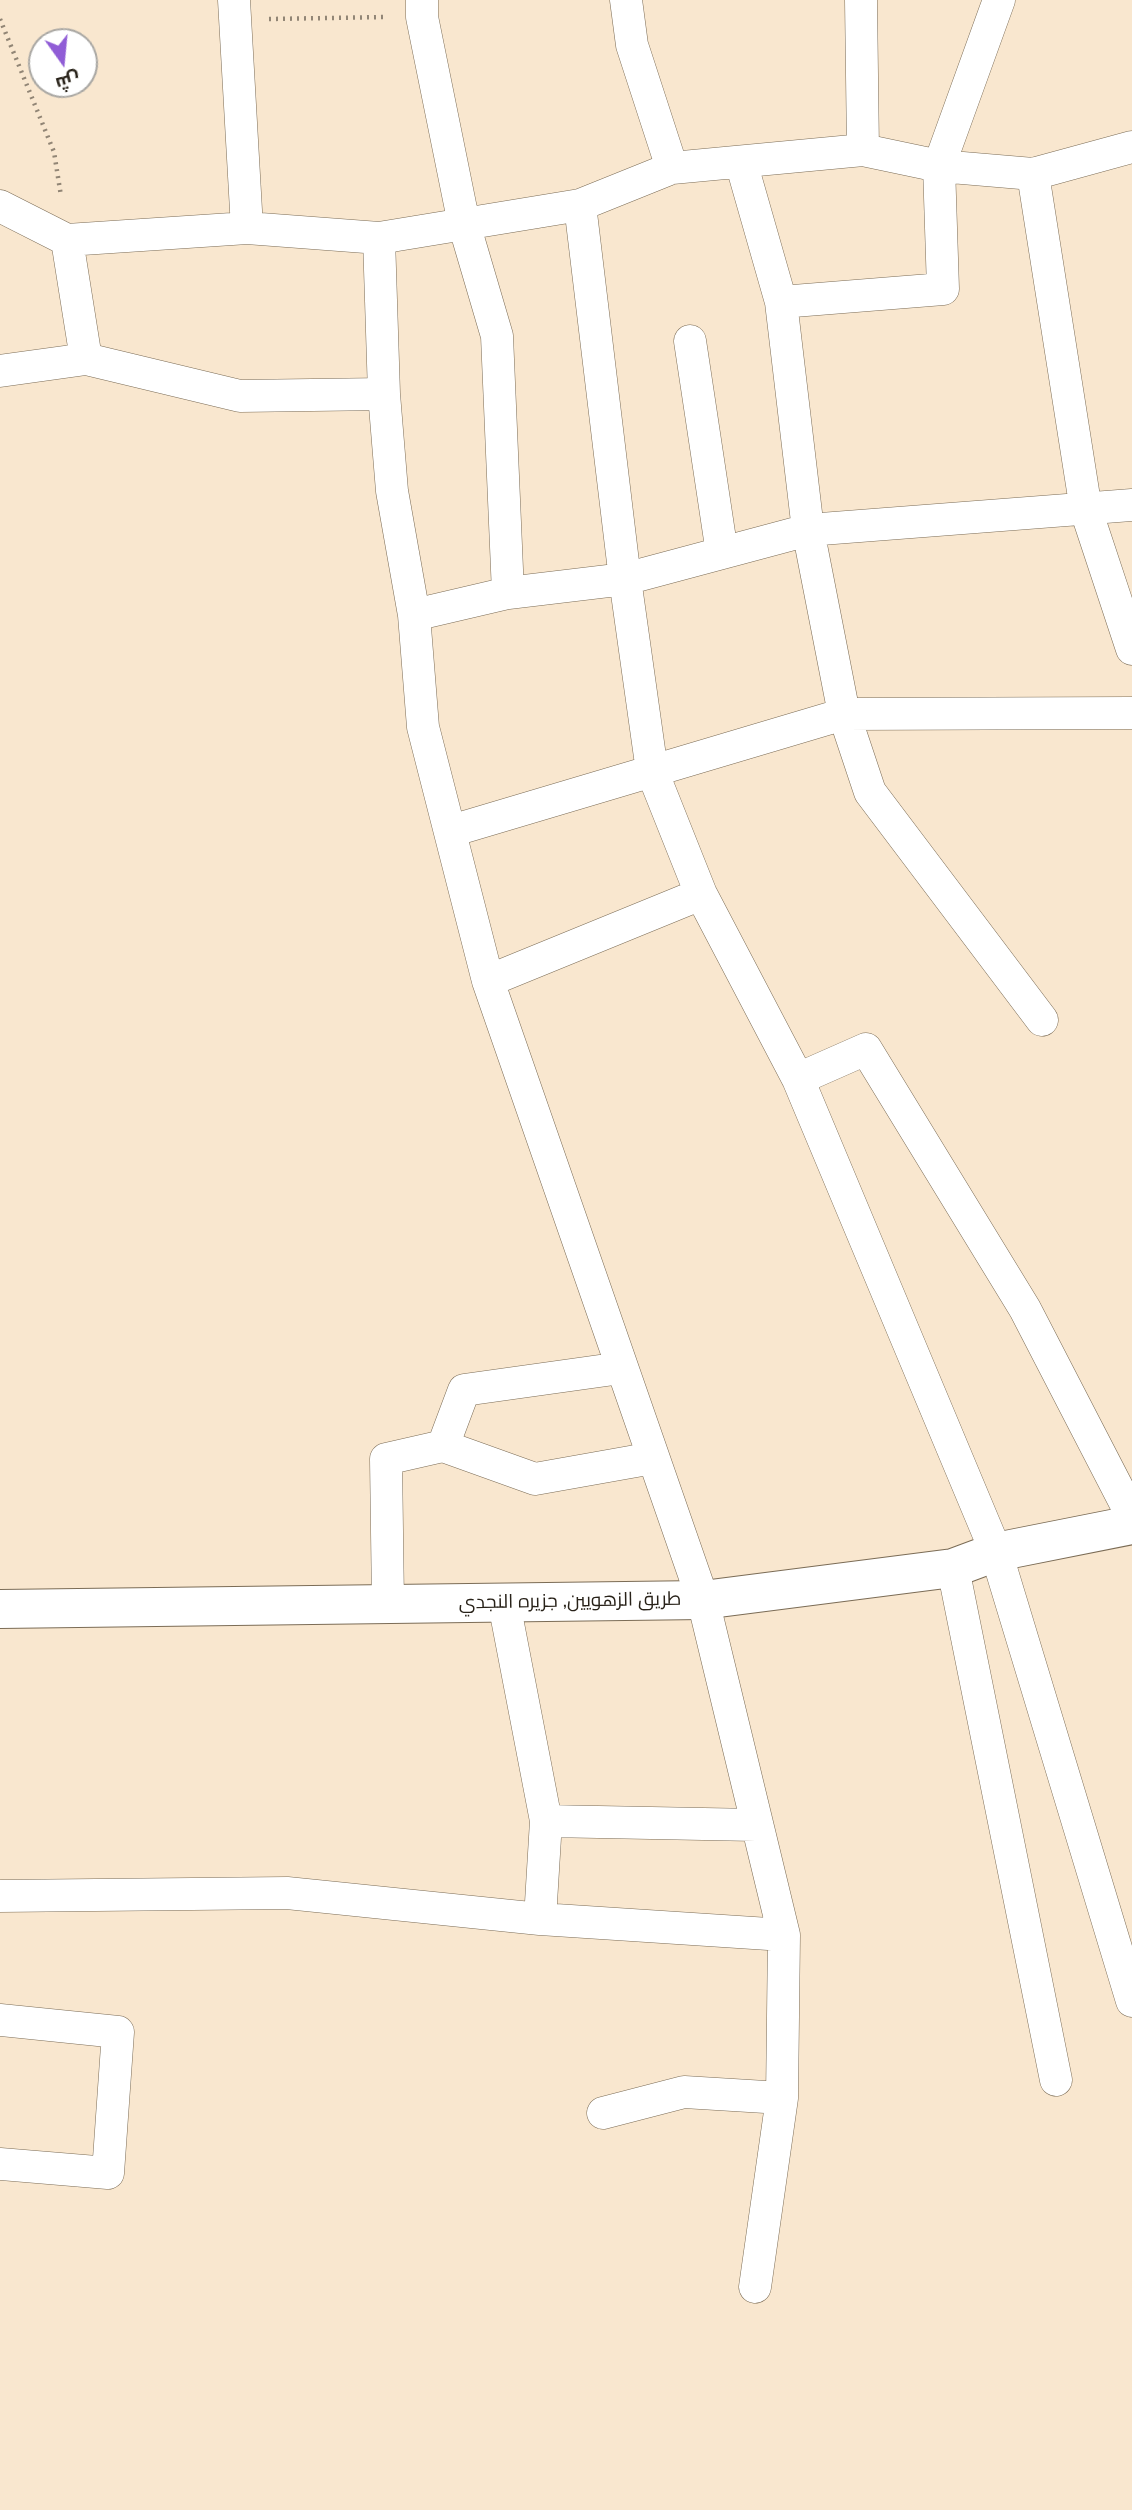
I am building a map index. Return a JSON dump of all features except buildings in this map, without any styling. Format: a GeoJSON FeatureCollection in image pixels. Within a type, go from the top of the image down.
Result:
{"type":"FeatureCollection","features":[{"type":"Feature","properties":{"kind":"street"},"geometry":{"type":"LineString","coordinates":[[626,0],[632,45],[672,168]]}},
{"type":"Feature","properties":{"kind":"street"},"geometry":{"type":"LineString","coordinates":[[861,0],[863,150]]}},
{"type":"Feature","properties":{"kind":"street"},"geometry":{"type":"LineString","coordinates":[[781,302],[943,289],[939,166],[999,0]]}},
{"type":"Feature","properties":{"kind":"street"},"geometry":{"type":"LineString","coordinates":[[422,8],[464,224],[497,336],[508,593]]}},
{"type":"Feature","properties":{"kind":"street"},"geometry":{"type":"LineString","coordinates":[[234,10],[247,228]]}},
{"type":"Feature","properties":{"kind":"street"},"geometry":{"type":"LineString","coordinates":[[0,206],[67,240],[247,228],[379,238],[580,205],[672,168],[863,150],[939,166],[1033,174],[1132,147]]}},
{"type":"Feature","properties":{"kind":"street"},"geometry":{"type":"LineString","coordinates":[[741,162],[781,302],[808,530],[844,714],[870,792],[1042,1020]]}},
{"type":"Feature","properties":{"kind":"street"},"geometry":{"type":"LineString","coordinates":[[1033,174],[1086,510],[1132,649]]}},
{"type":"Feature","properties":{"kind":"street"},"geometry":{"type":"LineString","coordinates":[[580,205],[625,579],[652,771],[701,894],[798,1079],[996,1552],[1132,2001]]}},
{"type":"Feature","properties":{"kind":"street"},"geometry":{"type":"LineString","coordinates":[[379,238],[384,394],[392,491],[414,615],[423,727],[488,981],[703,1600],[784,1935],[782,2098],[755,2287]]}},
{"type":"Feature","properties":{"kind":"street"},"geometry":{"type":"LineString","coordinates":[[67,240],[86,359]]}},
{"type":"Feature","properties":{"kind":"street"},"geometry":{"type":"LineString","coordinates":[[690,341],[722,553]]}},
{"type":"Feature","properties":{"kind":"street"},"geometry":{"type":"LineString","coordinates":[[0,371],[86,359],[240,396],[384,394]]}},
{"type":"Feature","properties":{"kind":"street"},"geometry":{"type":"LineString","coordinates":[[414,615],[508,593],[625,579],[808,530],[1132,505]]}},
{"type":"Feature","properties":{"kind":"street"},"geometry":{"type":"LineString","coordinates":[[451,831],[844,714],[1132,712]]}},
{"type":"Feature","properties":{"kind":"street"},"geometry":{"type":"LineString","coordinates":[[488,981],[701,894]]}},
{"type":"Feature","properties":{"kind":"street"},"geometry":{"type":"LineString","coordinates":[[798,1079],[866,1049],[1025,1309],[1132,1516]]}},
{"type":"Feature","properties":{"kind":"street"},"geometry":{"type":"LineString","coordinates":[[443,1446],[464,1390],[621,1368]]}},
{"type":"Feature","properties":{"kind":"street"},"geometry":{"type":"LineString","coordinates":[[388,1604],[386,1459],[443,1446],[536,1479],[653,1458]]}},
{"type":"Feature","properties":{"kind":"street","name":"طريق الزهويين, جزيره النجدي"},"geometry":{"type":"LineString","coordinates":[[0,1609],[703,1600],[953,1567],[996,1552],[1132,1525]]}},
{"type":"Feature","properties":{"kind":"street"},"geometry":{"type":"LineString","coordinates":[[953,1567],[1056,2080]]}},
{"type":"Feature","properties":{"kind":"street"},"geometry":{"type":"LineString","coordinates":[[504,1603],[546,1821],[540,1919]]}},
{"type":"Feature","properties":{"kind":"street"},"geometry":{"type":"LineString","coordinates":[[546,1821],[757,1825]]}},
{"type":"Feature","properties":{"kind":"street"},"geometry":{"type":"LineString","coordinates":[[0,1896],[287,1893],[540,1919],[784,1935]]}},
{"type":"Feature","properties":{"kind":"street"},"geometry":{"type":"LineString","coordinates":[[0,2020],[118,2032],[108,2173],[0,2164]]}},
{"type":"Feature","properties":{"kind":"street"},"geometry":{"type":"LineString","coordinates":[[603,2113],[684,2092],[782,2098]]}},
{"type":"Feature","properties":{"kind":"path"},"geometry":{"type":"LineString","coordinates":[[234,10],[422,8]]}},
{"type":"Feature","properties":{"kind":"path"},"geometry":{"type":"LineString","coordinates":[[0,23],[54,152],[67,240]]}}]}
